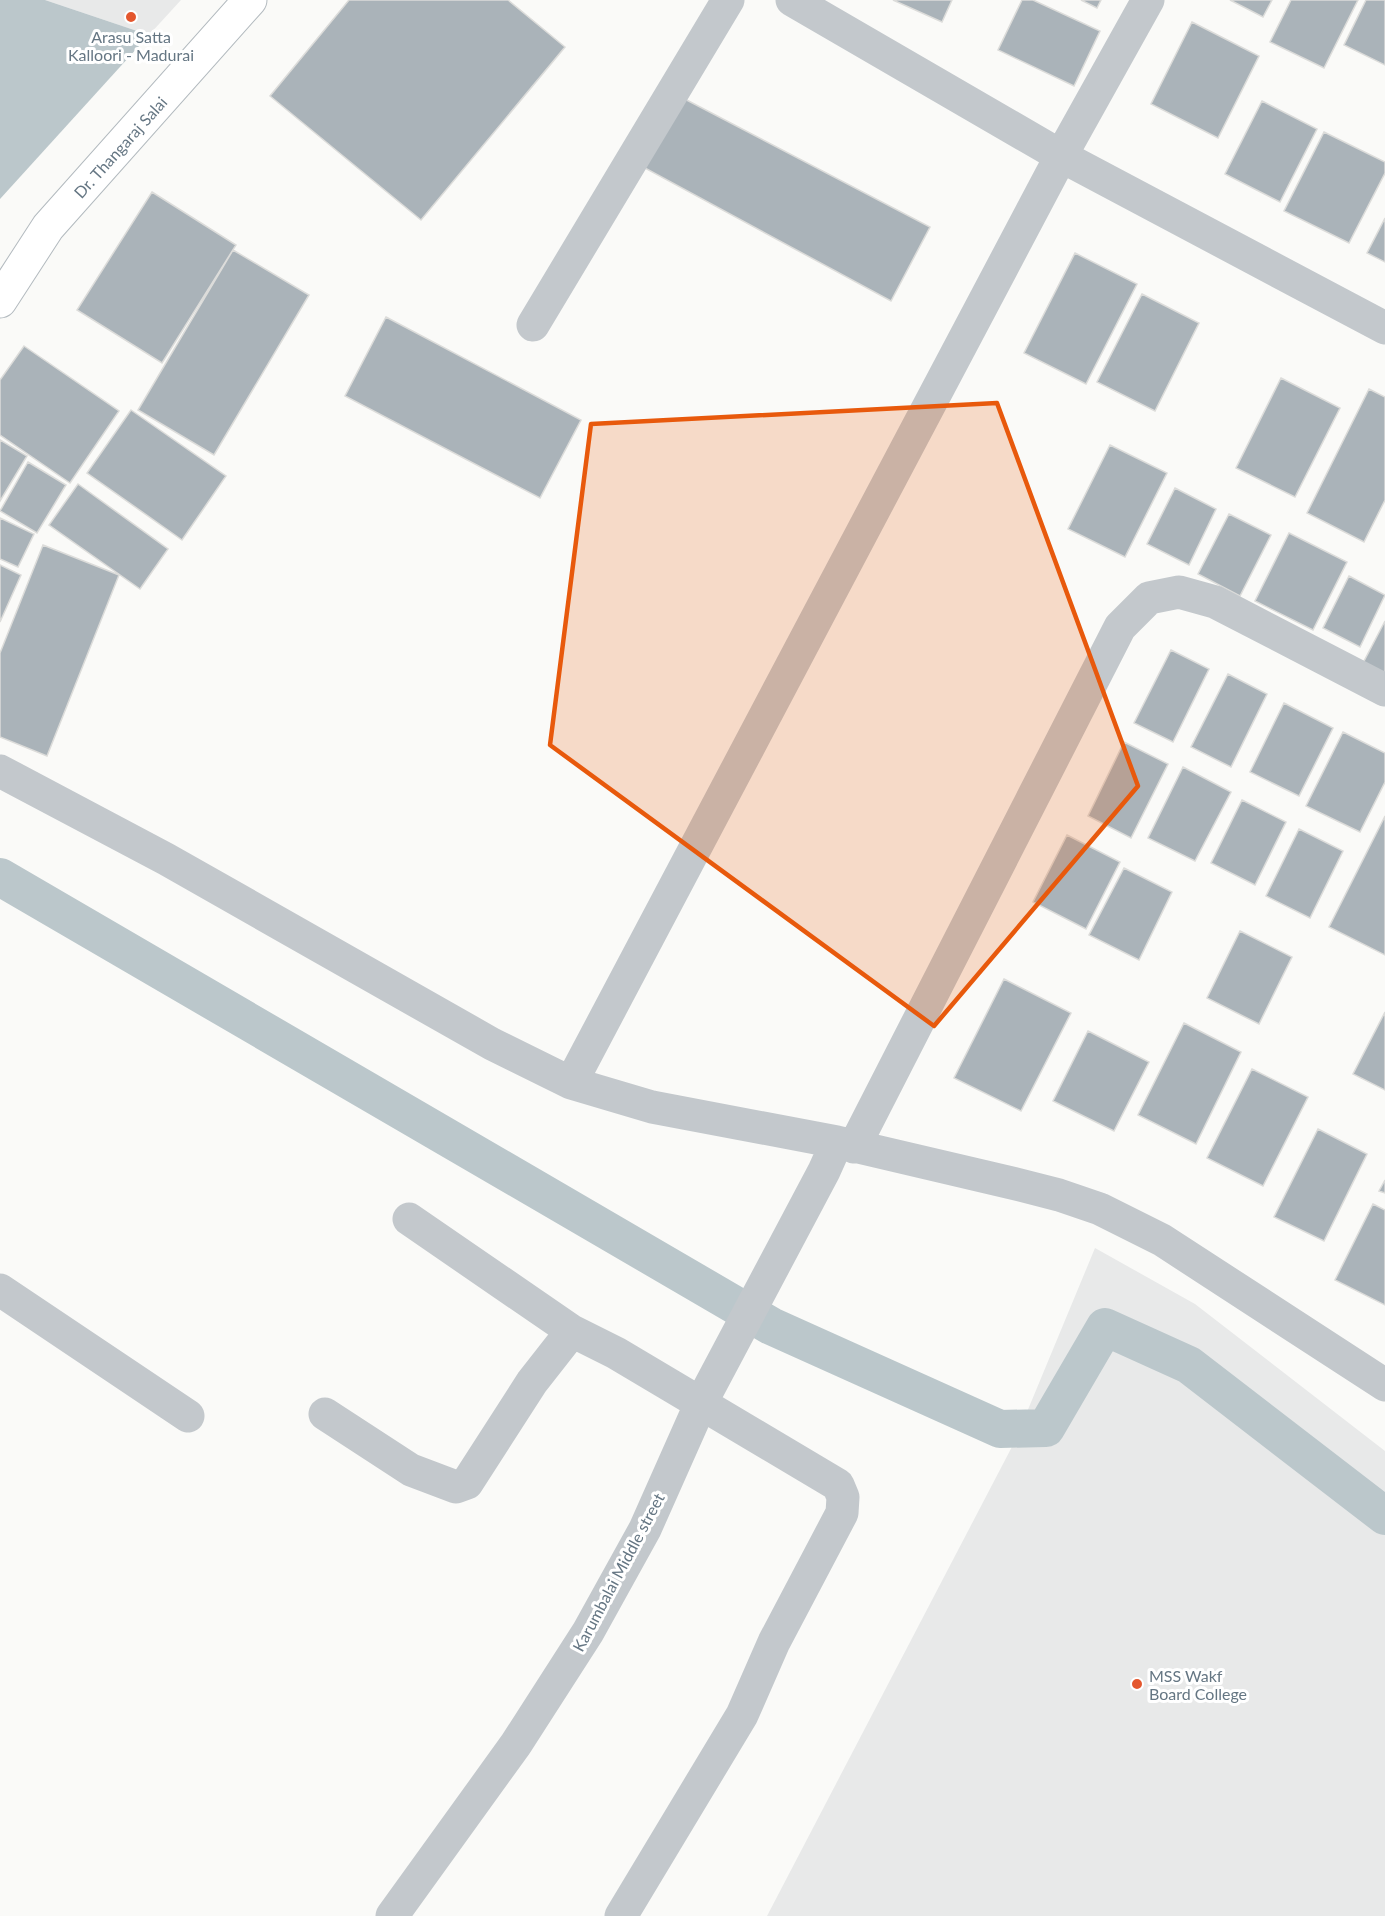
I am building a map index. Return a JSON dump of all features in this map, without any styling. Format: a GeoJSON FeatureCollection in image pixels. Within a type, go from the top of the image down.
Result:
{"type":"FeatureCollection","features":[{"type":"Feature","properties":{"kind":"street","name":"Dr. Thangaraj Salai"},"geometry":{"type":"LineString","coordinates":[[0,301],[48,227],[250,0]]}},
{"type":"Feature","properties":{"kind":"street"},"geometry":{"type":"LineString","coordinates":[[533,326],[728,0]]}},
{"type":"Feature","properties":{"kind":"street"},"geometry":{"type":"LineString","coordinates":[[792,0],[1061,156],[1385,328]]}},
{"type":"Feature","properties":{"kind":"street"},"geometry":{"type":"LineString","coordinates":[[571,1083],[1061,156],[1148,0]]}},
{"type":"Feature","properties":{"kind":"street","name":"Karumbalai Middle street"},"geometry":{"type":"LineString","coordinates":[[392,1916],[516,1744],[588,1632],[645,1529],[700,1403],[824,1171],[845,1144],[1120,627],[1149,598],[1179,592],[1215,602],[1385,690]]}},
{"type":"Feature","properties":{"kind":"street"},"geometry":{"type":"LineString","coordinates":[[0,771],[166,859],[492,1044],[571,1083],[652,1107],[845,1144],[1059,1195],[1100,1209],[1162,1240],[1385,1385]]}},
{"type":"Feature","properties":{"kind":"street"},"geometry":{"type":"LineString","coordinates":[[409,1219],[572,1331],[700,1403],[838,1485],[843,1497],[842,1513],[774,1642],[742,1715],[621,1916]]}},
{"type":"Feature","properties":{"kind":"street"},"geometry":{"type":"LineString","coordinates":[[0,1290],[188,1416]]}},
{"type":"Feature","properties":{"kind":"street"},"geometry":{"type":"LineString","coordinates":[[326,1414],[411,1470],[456,1488],[468,1483],[532,1382],[572,1331]]}},
{"type":"Feature","properties":{"kind":"highlighted area"},"geometry":{"type":"Polygon","coordinates":[[[997,403],[1138,786],[934,1026],[550,745],[591,424],[997,403]]]}},
{"type":"Feature","properties":{"kind":"shaded area"},"geometry":{"type":"Polygon","coordinates":[[[0,0],[45,0],[149,35],[0,199],[0,0]]]}},
{"type":"Feature","properties":{"kind":"shaded area","name":"Arasu Satta Kalloori - Madurai"},"geometry":{"type":"Polygon","coordinates":[[[45,0],[181,0],[149,35],[45,0]]]}},
{"type":"Feature","properties":{"kind":"shaded area","name":"MSS Wakf Board College"},"geometry":{"type":"Polygon","coordinates":[[[1095,1248],[1195,1304],[1385,1451],[1385,1916],[767,1916],[1015,1441],[1095,1248]]]}},
{"type":"Feature","properties":{"kind":"building"},"geometry":{"type":"Polygon","coordinates":[[[349,0],[508,0],[565,47],[421,220],[270,96],[349,0]]]}},
{"type":"Feature","properties":{"kind":"building"},"geometry":{"type":"Polygon","coordinates":[[[893,0],[952,0],[942,22],[893,0]]]}},
{"type":"Feature","properties":{"kind":"building"},"geometry":{"type":"Polygon","coordinates":[[[1022,0],[1033,0],[1100,31],[1074,86],[998,50],[1022,0]]]}},
{"type":"Feature","properties":{"kind":"building"},"geometry":{"type":"Polygon","coordinates":[[[1081,0],[1101,0],[1097,8],[1081,0]]]}},
{"type":"Feature","properties":{"kind":"building"},"geometry":{"type":"Polygon","coordinates":[[[1230,0],[1272,0],[1263,17],[1230,0]]]}},
{"type":"Feature","properties":{"kind":"building"},"geometry":{"type":"Polygon","coordinates":[[[1291,0],[1358,0],[1324,68],[1270,42],[1291,0]]]}},
{"type":"Feature","properties":{"kind":"building"},"geometry":{"type":"Polygon","coordinates":[[[1366,0],[1385,0],[1385,65],[1344,45],[1366,0]]]}},
{"type":"Feature","properties":{"kind":"building"},"geometry":{"type":"Polygon","coordinates":[[[1192,22],[1259,56],[1218,138],[1151,104],[1192,22]]]}},
{"type":"Feature","properties":{"kind":"building"},"geometry":{"type":"Polygon","coordinates":[[[679,96],[930,227],[891,301],[643,167],[679,96]]]}},
{"type":"Feature","properties":{"kind":"building"},"geometry":{"type":"Polygon","coordinates":[[[1262,101],[1317,129],[1280,202],[1225,174],[1262,101]]]}},
{"type":"Feature","properties":{"kind":"building"},"geometry":{"type":"Polygon","coordinates":[[[1324,132],[1385,162],[1385,173],[1349,243],[1284,211],[1324,132]]]}},
{"type":"Feature","properties":{"kind":"building"},"geometry":{"type":"Polygon","coordinates":[[[152,192],[236,245],[162,363],[77,310],[152,192]]]}},
{"type":"Feature","properties":{"kind":"building"},"geometry":{"type":"Polygon","coordinates":[[[1385,218],[1385,262],[1367,253],[1385,218]]]}},
{"type":"Feature","properties":{"kind":"building"},"geometry":{"type":"Polygon","coordinates":[[[233,250],[309,295],[214,455],[138,410],[233,250]]]}},
{"type":"Feature","properties":{"kind":"building"},"geometry":{"type":"Polygon","coordinates":[[[1075,253],[1137,284],[1086,384],[1024,353],[1075,253]]]}},
{"type":"Feature","properties":{"kind":"building"},"geometry":{"type":"Polygon","coordinates":[[[1142,294],[1199,323],[1155,411],[1097,382],[1142,294]]]}},
{"type":"Feature","properties":{"kind":"building"},"geometry":{"type":"Polygon","coordinates":[[[386,317],[581,420],[540,498],[345,396],[386,317]]]}},
{"type":"Feature","properties":{"kind":"building"},"geometry":{"type":"Polygon","coordinates":[[[24,346],[119,411],[70,483],[0,435],[0,380],[24,346]]]}},
{"type":"Feature","properties":{"kind":"building"},"geometry":{"type":"Polygon","coordinates":[[[1281,378],[1340,408],[1295,497],[1236,468],[1281,378]]]}},
{"type":"Feature","properties":{"kind":"building"},"geometry":{"type":"Polygon","coordinates":[[[1369,389],[1385,397],[1385,500],[1364,542],[1307,513],[1369,389]]]}},
{"type":"Feature","properties":{"kind":"building"},"geometry":{"type":"Polygon","coordinates":[[[131,410],[226,476],[182,540],[87,473],[131,410]]]}},
{"type":"Feature","properties":{"kind":"building"},"geometry":{"type":"Polygon","coordinates":[[[0,440],[27,456],[0,501],[0,440]]]}},
{"type":"Feature","properties":{"kind":"building"},"geometry":{"type":"Polygon","coordinates":[[[1110,445],[1167,473],[1125,557],[1068,529],[1110,445]]]}},
{"type":"Feature","properties":{"kind":"building"},"geometry":{"type":"Polygon","coordinates":[[[28,462],[66,485],[37,533],[0,511],[28,462]]]}},
{"type":"Feature","properties":{"kind":"building"},"geometry":{"type":"Polygon","coordinates":[[[78,484],[168,549],[140,589],[49,525],[78,484]]]}},
{"type":"Feature","properties":{"kind":"building"},"geometry":{"type":"Polygon","coordinates":[[[1175,488],[1216,509],[1189,565],[1147,544],[1175,488]]]}},
{"type":"Feature","properties":{"kind":"building"},"geometry":{"type":"Polygon","coordinates":[[[1229,514],[1271,535],[1240,596],[1198,574],[1229,514]]]}},
{"type":"Feature","properties":{"kind":"building"},"geometry":{"type":"Polygon","coordinates":[[[0,518],[34,534],[18,567],[0,559],[0,518]]]}},
{"type":"Feature","properties":{"kind":"building"},"geometry":{"type":"Polygon","coordinates":[[[1289,533],[1347,562],[1313,630],[1255,601],[1289,533]]]}},
{"type":"Feature","properties":{"kind":"building"},"geometry":{"type":"Polygon","coordinates":[[[43,545],[119,575],[47,756],[0,737],[0,653],[43,545]]]}},
{"type":"Feature","properties":{"kind":"building"},"geometry":{"type":"Polygon","coordinates":[[[0,565],[21,575],[0,622],[0,565]]]}},
{"type":"Feature","properties":{"kind":"building"},"geometry":{"type":"Polygon","coordinates":[[[1349,576],[1385,595],[1360,647],[1323,628],[1349,576]]]}},
{"type":"Feature","properties":{"kind":"building"},"geometry":{"type":"Polygon","coordinates":[[[1385,621],[1385,676],[1362,665],[1385,621]]]}},
{"type":"Feature","properties":{"kind":"building"},"geometry":{"type":"Polygon","coordinates":[[[1171,650],[1209,669],[1173,742],[1134,723],[1171,650]]]}},
{"type":"Feature","properties":{"kind":"building"},"geometry":{"type":"Polygon","coordinates":[[[1228,674],[1267,694],[1231,767],[1191,747],[1228,674]]]}},
{"type":"Feature","properties":{"kind":"building"},"geometry":{"type":"Polygon","coordinates":[[[1284,703],[1333,728],[1299,796],[1250,772],[1284,703]]]}},
{"type":"Feature","properties":{"kind":"building"},"geometry":{"type":"Polygon","coordinates":[[[1343,732],[1385,753],[1385,782],[1360,832],[1306,806],[1343,732]]]}},
{"type":"Feature","properties":{"kind":"building"},"geometry":{"type":"Polygon","coordinates":[[[1124,742],[1168,764],[1131,838],[1088,816],[1124,742]]]}},
{"type":"Feature","properties":{"kind":"building"},"geometry":{"type":"Polygon","coordinates":[[[1183,767],[1231,792],[1195,861],[1148,838],[1183,767]]]}},
{"type":"Feature","properties":{"kind":"building"},"geometry":{"type":"Polygon","coordinates":[[[1242,800],[1286,822],[1255,885],[1211,863],[1242,800]]]}},
{"type":"Feature","properties":{"kind":"building"},"geometry":{"type":"Polygon","coordinates":[[[1385,816],[1385,955],[1329,927],[1385,816]]]}},
{"type":"Feature","properties":{"kind":"building"},"geometry":{"type":"Polygon","coordinates":[[[1299,829],[1343,851],[1310,918],[1266,896],[1299,829]]]}},
{"type":"Feature","properties":{"kind":"building"},"geometry":{"type":"Polygon","coordinates":[[[1067,835],[1120,862],[1086,929],[1033,902],[1067,835]]]}},
{"type":"Feature","properties":{"kind":"building"},"geometry":{"type":"Polygon","coordinates":[[[1124,868],[1172,892],[1139,960],[1089,935],[1124,868]]]}},
{"type":"Feature","properties":{"kind":"building"},"geometry":{"type":"Polygon","coordinates":[[[1240,931],[1292,957],[1259,1024],[1207,998],[1240,931]]]}},
{"type":"Feature","properties":{"kind":"building"},"geometry":{"type":"Polygon","coordinates":[[[1004,979],[1071,1013],[1021,1111],[954,1078],[1004,979]]]}},
{"type":"Feature","properties":{"kind":"building"},"geometry":{"type":"Polygon","coordinates":[[[1385,1012],[1385,1090],[1353,1074],[1385,1012]]]}},
{"type":"Feature","properties":{"kind":"building"},"geometry":{"type":"Polygon","coordinates":[[[1184,1023],[1241,1052],[1196,1144],[1138,1115],[1184,1023]]]}},
{"type":"Feature","properties":{"kind":"building"},"geometry":{"type":"Polygon","coordinates":[[[1088,1031],[1149,1062],[1114,1131],[1053,1101],[1088,1031]]]}},
{"type":"Feature","properties":{"kind":"building"},"geometry":{"type":"Polygon","coordinates":[[[1252,1069],[1308,1097],[1263,1186],[1207,1158],[1252,1069]]]}},
{"type":"Feature","properties":{"kind":"building"},"geometry":{"type":"Polygon","coordinates":[[[1318,1129],[1367,1154],[1324,1241],[1274,1217],[1318,1129]]]}},
{"type":"Feature","properties":{"kind":"building"},"geometry":{"type":"Polygon","coordinates":[[[1385,1180],[1385,1193],[1379,1191],[1385,1180]]]}},
{"type":"Feature","properties":{"kind":"building"},"geometry":{"type":"Polygon","coordinates":[[[1373,1204],[1385,1210],[1385,1305],[1335,1280],[1373,1204]]]}},
{"type":"Feature","properties":{"kind":"waterway"},"geometry":{"type":"LineString","coordinates":[[0,877],[771,1326],[1000,1429],[1046,1428],[1105,1327],[1189,1365],[1385,1516]]}},
{"type":"Feature","properties":{"kind":"place","name":"Arasu Satta Kalloori - Madurai"},"geometry":{"type":"Point","coordinates":[131,17]}},
{"type":"Feature","properties":{"kind":"place","name":"MSS Wakf Board College"},"geometry":{"type":"Point","coordinates":[1137,1684]}}]}
